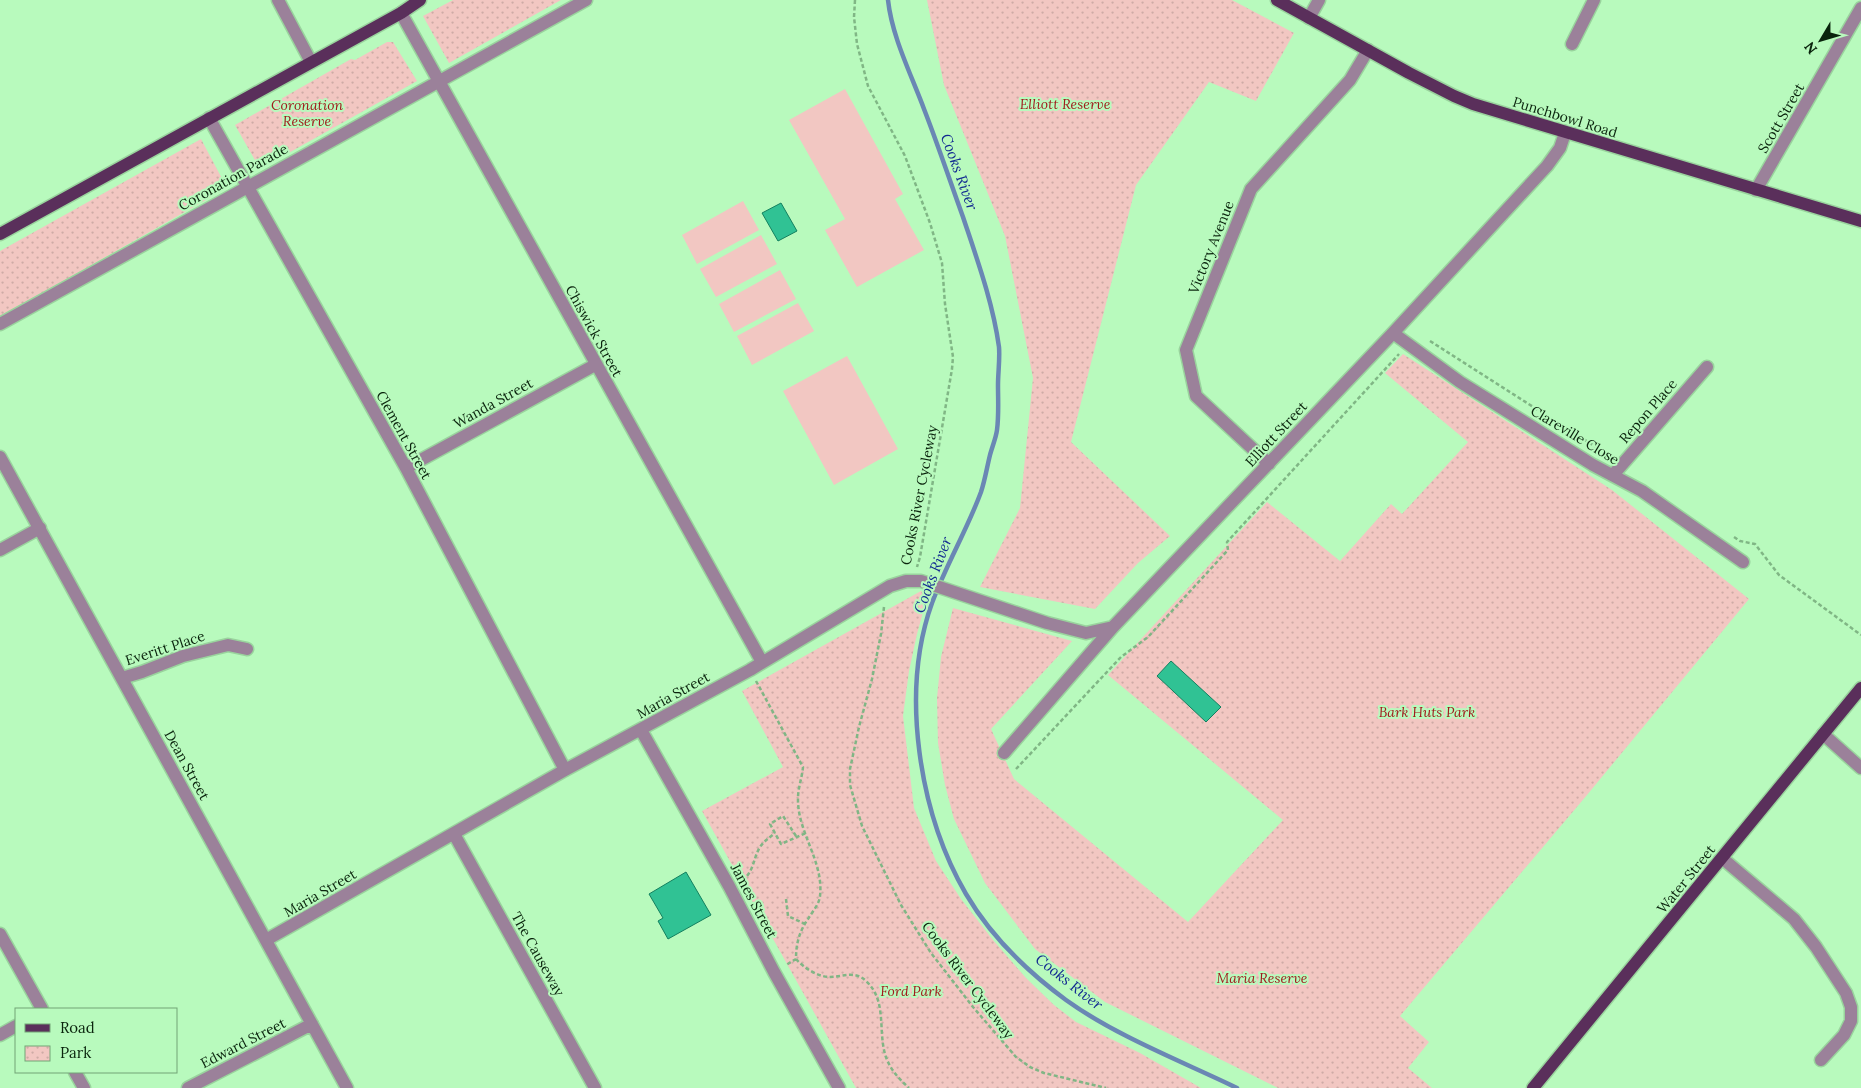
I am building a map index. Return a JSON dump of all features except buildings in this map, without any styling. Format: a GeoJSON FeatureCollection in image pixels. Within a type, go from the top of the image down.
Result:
{"type":"FeatureCollection","features":[{"type":"Feature","properties":{"kind":"main road"},"geometry":{"type":"LineString","coordinates":[[0,234],[401,13],[420,0]]}},
{"type":"Feature","properties":{"kind":"main road"},"geometry":{"type":"LineString","coordinates":[[401,13],[432,0]]}},
{"type":"Feature","properties":{"kind":"main road","name":"Punchbowl Road"},"geometry":{"type":"LineString","coordinates":[[1277,0],[1454,96],[1491,110],[1565,133],[1861,221]]}},
{"type":"Feature","properties":{"kind":"main road","name":"Water Street"},"geometry":{"type":"LineString","coordinates":[[1533,1088],[1861,688]]}},
{"type":"Feature","properties":{"kind":"street"},"geometry":{"type":"LineString","coordinates":[[278,0],[311,62]]}},
{"type":"Feature","properties":{"kind":"street","name":"Coronation Parade"},"geometry":{"type":"LineString","coordinates":[[0,324],[586,0]]}},
{"type":"Feature","properties":{"kind":"street"},"geometry":{"type":"LineString","coordinates":[[1309,18],[1319,0]]}},
{"type":"Feature","properties":{"kind":"street"},"geometry":{"type":"LineString","coordinates":[[1572,44],[1594,0]]}},
{"type":"Feature","properties":{"kind":"street","name":"Scott Street"},"geometry":{"type":"LineString","coordinates":[[1756,190],[1861,8]]}},
{"type":"Feature","properties":{"kind":"street","name":"Chiswick Street"},"geometry":{"type":"LineString","coordinates":[[401,13],[595,365],[762,662]]}},
{"type":"Feature","properties":{"kind":"street","name":"Victory Avenue"},"geometry":{"type":"LineString","coordinates":[[1269,464],[1196,396],[1186,350],[1251,189],[1350,80],[1368,50]]}},
{"type":"Feature","properties":{"kind":"street","name":"Clement Street"},"geometry":{"type":"LineString","coordinates":[[209,118],[406,468],[565,770]]}},
{"type":"Feature","properties":{"kind":"street","name":"Elliott Street"},"geometry":{"type":"LineString","coordinates":[[1004,753],[1113,627],[1393,333],[1547,166],[1560,148],[1565,133]]}},
{"type":"Feature","properties":{"kind":"street","name":"Clareville Close"},"geometry":{"type":"LineString","coordinates":[[1393,333],[1460,382],[1593,465],[1642,491],[1743,562]]}},
{"type":"Feature","properties":{"kind":"street","name":"Wanda Street"},"geometry":{"type":"LineString","coordinates":[[406,468],[595,365]]}},
{"type":"Feature","properties":{"kind":"street","name":"Repon Place"},"geometry":{"type":"LineString","coordinates":[[1613,476],[1707,367]]}},
{"type":"Feature","properties":{"kind":"street","name":"Dean Street"},"geometry":{"type":"LineString","coordinates":[[0,457],[347,1088]]}},
{"type":"Feature","properties":{"kind":"street"},"geometry":{"type":"LineString","coordinates":[[0,550],[40,528]]}},
{"type":"Feature","properties":{"kind":"street"},"geometry":{"type":"LineString","coordinates":[[917,581],[1047,623],[1086,633],[1113,627]]}},
{"type":"Feature","properties":{"kind":"street","name":"Maria Street"},"geometry":{"type":"LineString","coordinates":[[266,940],[565,770],[750,670],[890,586],[917,581]]}},
{"type":"Feature","properties":{"kind":"street","name":"Everitt Place"},"geometry":{"type":"LineString","coordinates":[[122,678],[183,656],[228,645],[247,649]]}},
{"type":"Feature","properties":{"kind":"street","name":"James Street"},"geometry":{"type":"LineString","coordinates":[[641,730],[730,886],[774,972],[839,1088]]}},
{"type":"Feature","properties":{"kind":"street"},"geometry":{"type":"LineString","coordinates":[[1823,734],[1861,768]]}},
{"type":"Feature","properties":{"kind":"street","name":"The Causeway"},"geometry":{"type":"LineString","coordinates":[[454,834],[595,1088]]}},
{"type":"Feature","properties":{"kind":"street"},"geometry":{"type":"LineString","coordinates":[[1722,858],[1794,919],[1816,947],[1846,993],[1851,1007],[1851,1021],[1844,1036],[1821,1060]]}},
{"type":"Feature","properties":{"kind":"street"},"geometry":{"type":"LineString","coordinates":[[0,934],[41,1008]]}},
{"type":"Feature","properties":{"kind":"street","name":"Edward Street"},"geometry":{"type":"LineString","coordinates":[[188,1088],[312,1024]]}},
{"type":"Feature","properties":{"kind":"street"},"geometry":{"type":"LineString","coordinates":[[0,1035],[15,1027]]}},
{"type":"Feature","properties":{"kind":"street"},"geometry":{"type":"LineString","coordinates":[[76,1073],[84,1088]]}},
{"type":"Feature","properties":{"kind":"path","name":"Cooks River Cycleway"},"geometry":{"type":"LineString","coordinates":[[855,0],[856,44],[868,86],[904,156],[930,223],[942,263],[945,304],[953,357],[917,581]]}},
{"type":"Feature","properties":{"kind":"path"},"geometry":{"type":"LineString","coordinates":[[1426,339],[1623,464]]}},
{"type":"Feature","properties":{"kind":"path"},"geometry":{"type":"LineString","coordinates":[[1016,769],[1121,657],[1148,637],[1228,550],[1227,542],[1399,354]]}},
{"type":"Feature","properties":{"kind":"path"},"geometry":{"type":"LineString","coordinates":[[1733,536],[1740,541],[1755,544],[1779,575],[1861,635]]}},
{"type":"Feature","properties":{"kind":"path","name":"Cooks River Cycleway"},"geometry":{"type":"LineString","coordinates":[[891,603],[882,608],[881,634],[876,661],[850,770],[850,785],[862,826],[900,905],[931,952],[973,1007],[1016,1057],[1030,1067],[1044,1073],[1106,1088]]}},
{"type":"Feature","properties":{"kind":"path"},"geometry":{"type":"LineString","coordinates":[[750,670],[803,767],[798,798],[806,833],[818,867],[820,897],[797,941],[796,960],[813,972],[827,977],[853,974],[865,979],[875,991],[880,1007],[885,1055],[894,1073],[908,1088]]}},
{"type":"Feature","properties":{"kind":"path"},"geometry":{"type":"LineString","coordinates":[[796,836],[783,816],[770,824],[781,844],[806,833]]}},
{"type":"Feature","properties":{"kind":"path"},"geometry":{"type":"LineString","coordinates":[[730,886],[746,877],[752,869],[758,849],[775,833]]}},
{"type":"Feature","properties":{"kind":"path"},"geometry":{"type":"LineString","coordinates":[[786,899],[788,916],[805,924]]}},
{"type":"Feature","properties":{"kind":"path"},"geometry":{"type":"LineString","coordinates":[[774,972],[796,960]]}},
{"type":"Feature","properties":{"kind":"green space"},"geometry":{"type":"Polygon","coordinates":[[[453,0],[561,0],[449,63],[423,16],[453,0]]]}},
{"type":"Feature","properties":{"kind":"green space","name":"Elliott Reserve"},"geometry":{"type":"Polygon","coordinates":[[[927,0],[1232,0],[1294,33],[1256,101],[1209,82],[1136,185],[1071,442],[1170,536],[1138,563],[1095,609],[980,587],[1020,508],[1033,378],[1005,236],[944,85],[927,0]]]}},
{"type":"Feature","properties":{"kind":"green space","name":"Coronation Reserve"},"geometry":{"type":"Polygon","coordinates":[[[387,42],[393,42],[417,81],[260,169],[235,125],[351,59],[355,60],[387,42]]]}},
{"type":"Feature","properties":{"kind":"green space"},"geometry":{"type":"Polygon","coordinates":[[[845,89],[903,194],[895,199],[924,250],[857,287],[825,230],[845,219],[789,120],[845,89]]]}},
{"type":"Feature","properties":{"kind":"green space"},"geometry":{"type":"Polygon","coordinates":[[[201,139],[227,188],[0,317],[0,251],[201,139]]]}},
{"type":"Feature","properties":{"kind":"green space"},"geometry":{"type":"Polygon","coordinates":[[[743,201],[759,230],[697,264],[682,235],[743,201]]]}},
{"type":"Feature","properties":{"kind":"green space"},"geometry":{"type":"Polygon","coordinates":[[[761,235],[777,264],[716,297],[700,269],[761,235]]]}},
{"type":"Feature","properties":{"kind":"green space"},"geometry":{"type":"Polygon","coordinates":[[[780,270],[796,299],[734,332],[719,304],[780,270]]]}},
{"type":"Feature","properties":{"kind":"green space"},"geometry":{"type":"Polygon","coordinates":[[[798,303],[814,331],[752,365],[737,336],[798,303]]]}},
{"type":"Feature","properties":{"kind":"green space","name":"Bark Huts Park"},"geometry":{"type":"Polygon","coordinates":[[[1403,354],[1612,490],[1749,599],[1587,795],[1400,1016],[1429,1042],[1408,1068],[1432,1088],[1278,1088],[1105,1002],[1035,949],[985,883],[954,819],[945,785],[938,743],[937,698],[941,657],[953,608],[1072,641],[991,729],[1014,779],[1188,922],[1283,820],[1108,675],[1267,502],[1340,561],[1391,504],[1402,514],[1468,442],[1385,373],[1403,354]]]}},
{"type":"Feature","properties":{"kind":"green space"},"geometry":{"type":"Polygon","coordinates":[[[847,356],[898,449],[834,485],[783,391],[847,356]]]}},
{"type":"Feature","properties":{"kind":"green space","name":"Ford Park"},"geometry":{"type":"Polygon","coordinates":[[[921,591],[928,594],[909,671],[903,716],[914,808],[936,861],[961,899],[993,940],[1026,978],[1054,1005],[1076,1022],[1140,1053],[1201,1088],[856,1088],[702,811],[783,767],[742,691],[921,591]]]}},
{"type":"Feature","properties":{"kind":"waterway","name":"Cooks River"},"geometry":{"type":"LineString","coordinates":[[888,0],[893,28],[934,136],[979,265],[993,314],[999,347],[996,436],[981,492],[932,603],[922,638],[917,675],[916,713],[919,752],[926,790],[936,827],[950,862],[966,894],[986,924],[1024,965],[1066,1000],[1085,1013],[1127,1037],[1237,1088]]}},
{"type":"Feature","properties":{"kind":"park label","name":"Maria Reserve"},"geometry":{"type":"Point","coordinates":[1262,978]}}]}
